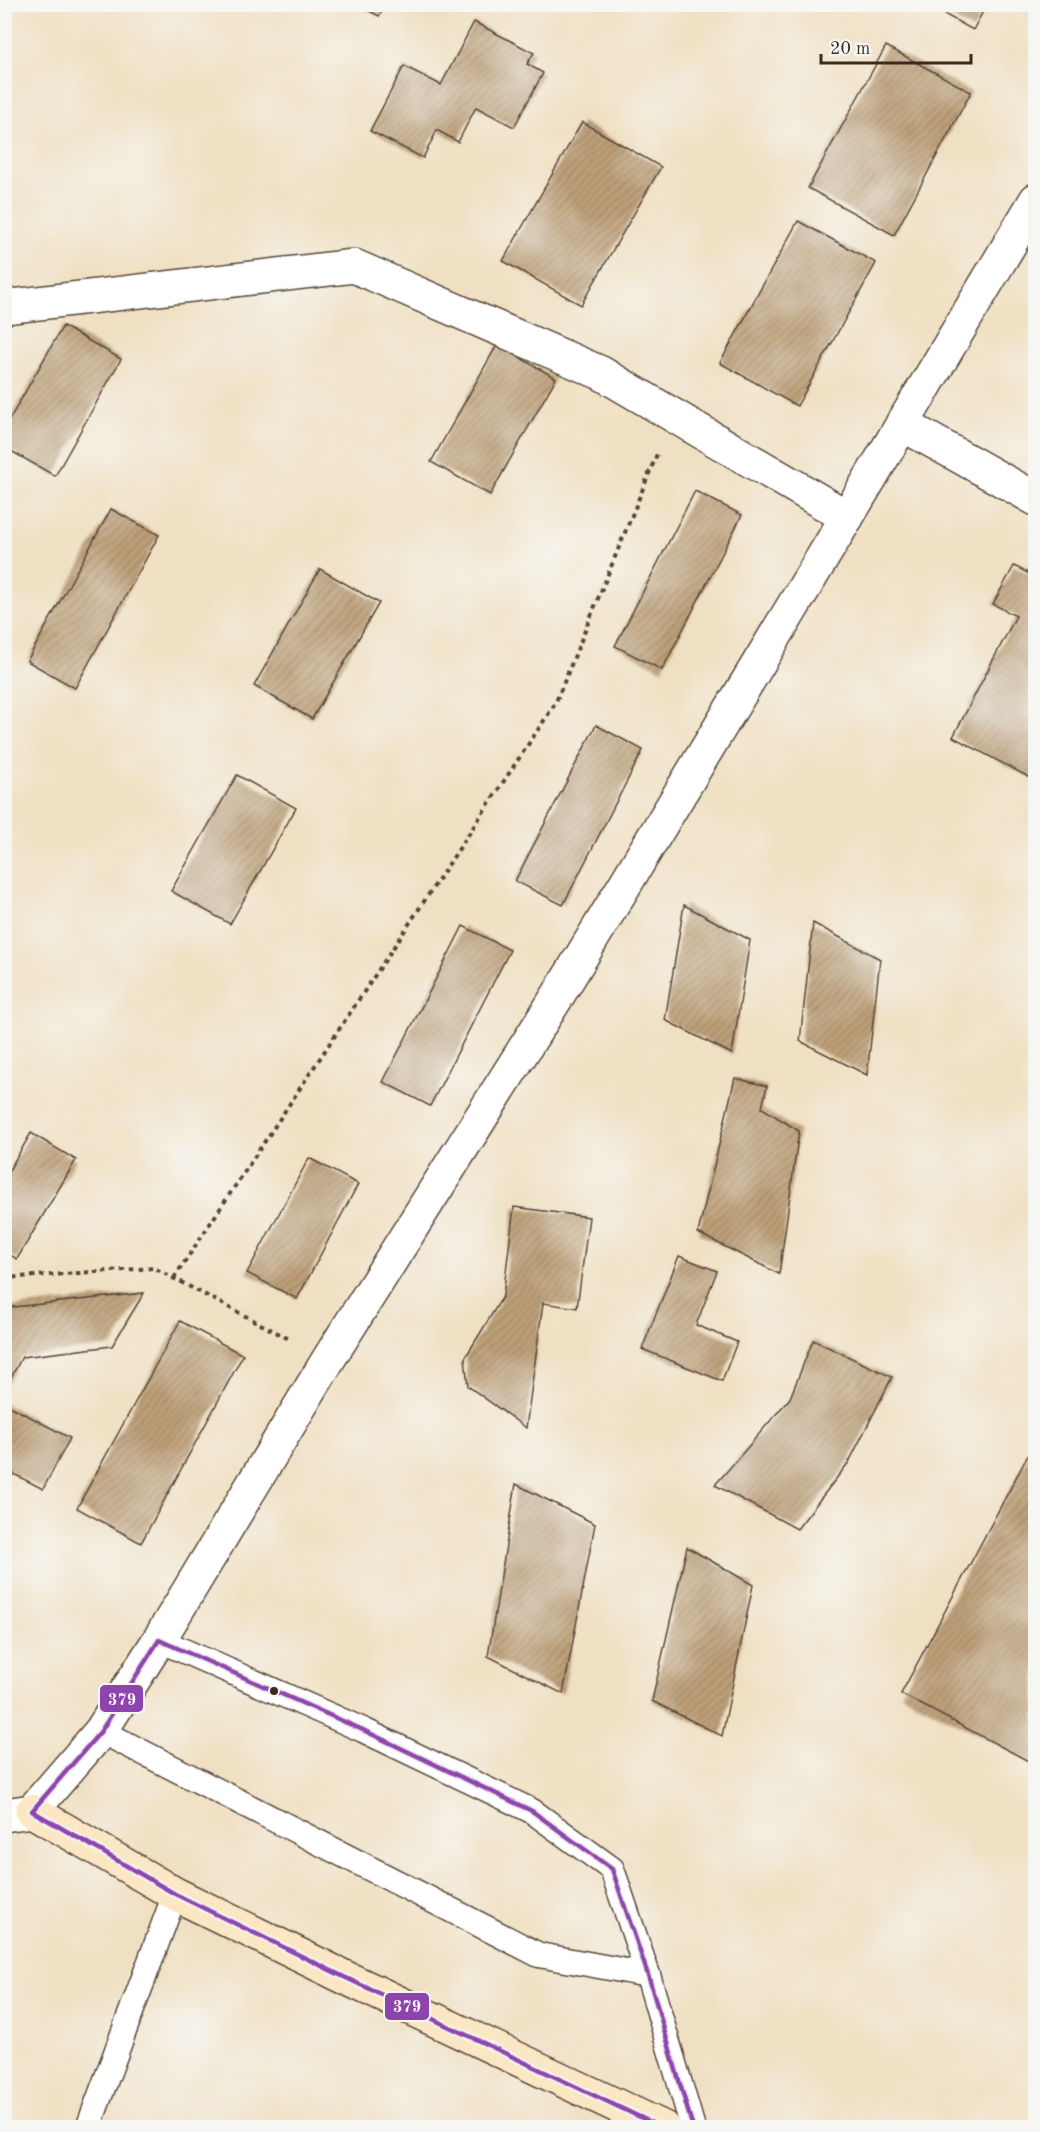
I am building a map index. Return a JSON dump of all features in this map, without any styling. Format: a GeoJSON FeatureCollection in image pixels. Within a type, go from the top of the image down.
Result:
{"type":"FeatureCollection","features":[{"type":"Feature","properties":{"kind":"street"},"geometry":{"type":"LineString","coordinates":[[664,2127],[342,1976],[175,1894],[18,1813],[101,1731],[159,1640],[328,1360],[557,997],[847,517],[1035,200]]}},
{"type":"Feature","properties":{"kind":"street"},"geometry":{"type":"LineString","coordinates":[[4,307],[354,266],[601,373],[847,517]]}},
{"type":"Feature","properties":{"kind":"street"},"geometry":{"type":"LineString","coordinates":[[902,424],[1035,499]]}},
{"type":"Feature","properties":{"kind":"lane"},"geometry":{"type":"LineString","coordinates":[[159,1640],[363,1730],[532,1812],[612,1869],[648,1975],[693,2127]]}},
{"type":"Feature","properties":{"kind":"lane"},"geometry":{"type":"LineString","coordinates":[[101,1731],[539,1955],[648,1975]]}},
{"type":"Feature","properties":{"kind":"lane"},"geometry":{"type":"LineString","coordinates":[[88,2127],[175,1894]]}},
{"type":"Feature","properties":{"kind":"path"},"geometry":{"type":"LineString","coordinates":[[174,1278],[555,704],[672,415]]}},
{"type":"Feature","properties":{"kind":"path"},"geometry":{"type":"LineString","coordinates":[[4,1278],[154,1268],[328,1360]]}},
{"type":"Feature","properties":{"kind":"building"},"geometry":{"type":"Polygon","coordinates":[[[356,4],[385,4],[379,16],[356,4]]]}},
{"type":"Feature","properties":{"kind":"building"},"geometry":{"type":"Polygon","coordinates":[[[926,4],[987,4],[973,30],[926,4]]]}},
{"type":"Feature","properties":{"kind":"building"},"geometry":{"type":"Polygon","coordinates":[[[474,22],[534,53],[527,64],[543,73],[514,127],[476,107],[458,142],[437,130],[423,158],[370,131],[404,66],[441,85],[474,22]]]}},
{"type":"Feature","properties":{"kind":"building"},"geometry":{"type":"Polygon","coordinates":[[[886,46],[971,92],[894,235],[808,188],[886,46]]]}},
{"type":"Feature","properties":{"kind":"building"},"geometry":{"type":"Polygon","coordinates":[[[582,122],[661,167],[581,305],[503,261],[582,122]]]}},
{"type":"Feature","properties":{"kind":"building"},"geometry":{"type":"Polygon","coordinates":[[[798,221],[876,263],[797,406],[720,363],[798,221]]]}},
{"type":"Feature","properties":{"kind":"building"},"geometry":{"type":"Polygon","coordinates":[[[63,326],[121,359],[55,476],[4,447],[4,429],[63,326]]]}},
{"type":"Feature","properties":{"kind":"building"},"geometry":{"type":"Polygon","coordinates":[[[497,345],[556,378],[490,495],[431,462],[497,345]]]}},
{"type":"Feature","properties":{"kind":"building"},"geometry":{"type":"Polygon","coordinates":[[[695,491],[742,515],[662,670],[615,646],[695,491]]]}},
{"type":"Feature","properties":{"kind":"building"},"geometry":{"type":"Polygon","coordinates":[[[111,509],[159,535],[75,688],[27,661],[111,509]]]}},
{"type":"Feature","properties":{"kind":"building"},"geometry":{"type":"Polygon","coordinates":[[[1014,566],[1036,577],[1036,781],[953,737],[1016,616],[993,604],[1014,566]]]}},
{"type":"Feature","properties":{"kind":"building"},"geometry":{"type":"Polygon","coordinates":[[[320,569],[379,603],[312,719],[254,686],[320,569]]]}},
{"type":"Feature","properties":{"kind":"building"},"geometry":{"type":"Polygon","coordinates":[[[596,725],[643,750],[563,905],[515,881],[596,725]]]}},
{"type":"Feature","properties":{"kind":"building"},"geometry":{"type":"Polygon","coordinates":[[[237,775],[296,808],[230,924],[171,891],[237,775]]]}},
{"type":"Feature","properties":{"kind":"building"},"geometry":{"type":"Polygon","coordinates":[[[684,905],[750,940],[732,1054],[665,1020],[684,905]]]}},
{"type":"Feature","properties":{"kind":"building"},"geometry":{"type":"Polygon","coordinates":[[[813,923],[880,959],[867,1075],[800,1041],[813,923]]]}},
{"type":"Feature","properties":{"kind":"building"},"geometry":{"type":"Polygon","coordinates":[[[463,926],[510,950],[430,1106],[383,1082],[463,926]]]}},
{"type":"Feature","properties":{"kind":"building"},"geometry":{"type":"Polygon","coordinates":[[[735,1078],[767,1086],[762,1108],[799,1131],[779,1274],[698,1233],[735,1078]]]}},
{"type":"Feature","properties":{"kind":"building"},"geometry":{"type":"Polygon","coordinates":[[[31,1133],[76,1160],[17,1259],[5,1252],[5,1177],[31,1133]]]}},
{"type":"Feature","properties":{"kind":"building"},"geometry":{"type":"Polygon","coordinates":[[[309,1158],[358,1184],[297,1299],[247,1273],[309,1158]]]}},
{"type":"Feature","properties":{"kind":"building"},"geometry":{"type":"Polygon","coordinates":[[[514,1207],[589,1217],[577,1308],[543,1303],[526,1428],[468,1386],[465,1358],[503,1296],[514,1207]]]}},
{"type":"Feature","properties":{"kind":"building"},"geometry":{"type":"Polygon","coordinates":[[[679,1256],[717,1271],[696,1325],[737,1342],[722,1381],[642,1349],[679,1256]]]}},
{"type":"Feature","properties":{"kind":"building"},"geometry":{"type":"Polygon","coordinates":[[[144,1293],[112,1346],[22,1357],[4,1391],[4,1308],[144,1293]]]}},
{"type":"Feature","properties":{"kind":"building"},"geometry":{"type":"Polygon","coordinates":[[[180,1321],[243,1355],[141,1543],[77,1508],[180,1321]]]}},
{"type":"Feature","properties":{"kind":"building"},"geometry":{"type":"Polygon","coordinates":[[[813,1340],[892,1377],[849,1462],[797,1529],[715,1485],[790,1398],[813,1340]]]}},
{"type":"Feature","properties":{"kind":"building"},"geometry":{"type":"Polygon","coordinates":[[[4,1403],[70,1438],[43,1489],[4,1469],[4,1403]]]}},
{"type":"Feature","properties":{"kind":"building"},"geometry":{"type":"Polygon","coordinates":[[[1036,1440],[1036,1765],[901,1694],[1036,1440]]]}},
{"type":"Feature","properties":{"kind":"building"},"geometry":{"type":"Polygon","coordinates":[[[516,1484],[595,1524],[563,1694],[488,1656],[516,1484]]]}},
{"type":"Feature","properties":{"kind":"building"},"geometry":{"type":"Polygon","coordinates":[[[687,1547],[753,1585],[722,1736],[652,1701],[687,1547]]]}},
{"type":"Feature","properties":{"kind":"transit line","name":"379"},"geometry":{"type":"LineString","coordinates":[[663,2128],[175,1894],[32,1811],[101,1731],[159,1640],[363,1730],[532,1811],[612,1869],[648,1975],[693,2128]]}}]}
